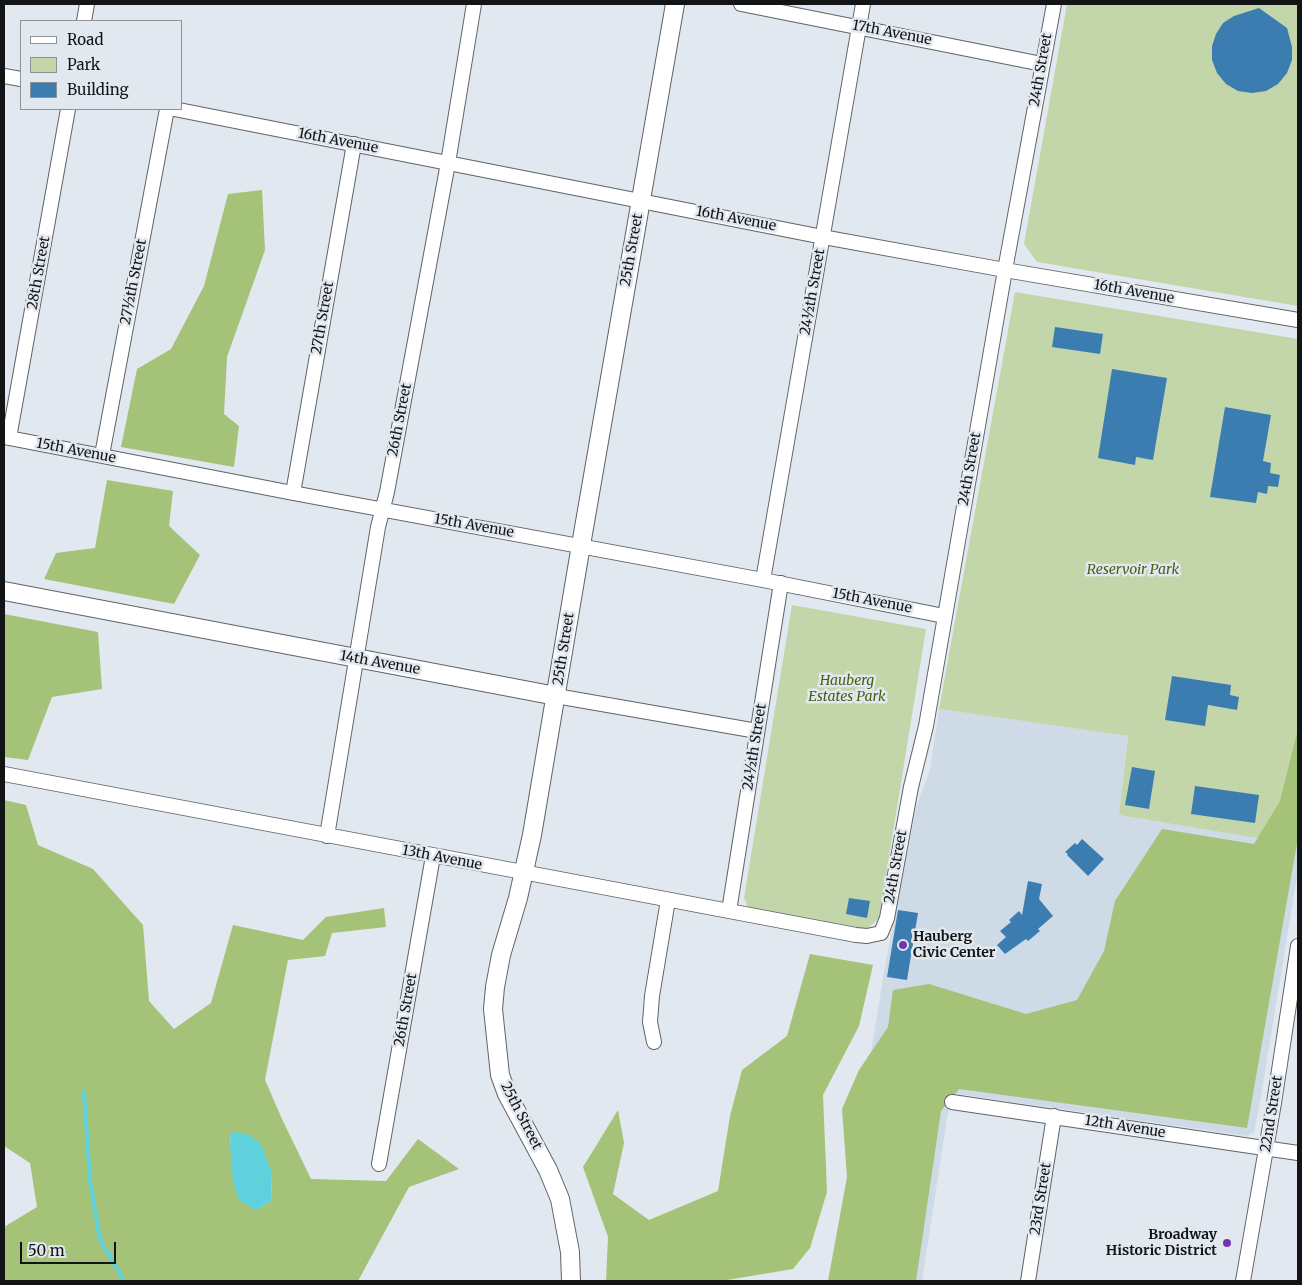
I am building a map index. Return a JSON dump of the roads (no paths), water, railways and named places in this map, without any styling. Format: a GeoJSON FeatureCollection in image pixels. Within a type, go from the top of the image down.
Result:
{"type":"FeatureCollection","features":[{"type":"Feature","properties":{"kind":"street"},"geometry":{"type":"LineString","coordinates":[[84,20],[87,4]]}},
{"type":"Feature","properties":{"kind":"street","name":"26th Street"},"geometry":{"type":"LineString","coordinates":[[327,836],[378,526],[387,492],[448,163],[474,4]]}},
{"type":"Feature","properties":{"kind":"street","name":"25th Street"},"geometry":{"type":"LineString","coordinates":[[571,1281],[570,1252],[560,1199],[548,1170],[507,1094],[500,1074],[496,1050],[493,1009],[501,955],[524,873],[675,4]]}},
{"type":"Feature","properties":{"kind":"street","name":"17th Avenue"},"geometry":{"type":"LineString","coordinates":[[741,4],[1042,64]]}},
{"type":"Feature","properties":{"kind":"street","name":"24½th Street"},"geometry":{"type":"LineString","coordinates":[[763,580],[863,4]]}},
{"type":"Feature","properties":{"kind":"street","name":"24th Street"},"geometry":{"type":"LineString","coordinates":[[881,933],[889,910],[911,787],[926,726],[1005,270],[1054,4]]}},
{"type":"Feature","properties":{"kind":"street"},"geometry":{"type":"LineString","coordinates":[[4,76],[20,80]]}},
{"type":"Feature","properties":{"kind":"street","name":"28th Street"},"geometry":{"type":"LineString","coordinates":[[6,438],[68,110]]}},
{"type":"Feature","properties":{"kind":"street","name":"27½th Street"},"geometry":{"type":"LineString","coordinates":[[102,455],[167,110]]}},
{"type":"Feature","properties":{"kind":"street","name":"16th Avenue"},"geometry":{"type":"LineString","coordinates":[[179,110],[823,237],[1298,320]]}},
{"type":"Feature","properties":{"kind":"street","name":"27th Street"},"geometry":{"type":"LineString","coordinates":[[293,493],[354,144]]}},
{"type":"Feature","properties":{"kind":"street","name":"15th Avenue"},"geometry":{"type":"LineString","coordinates":[[6,438],[781,583],[944,616]]}},
{"type":"Feature","properties":{"kind":"street","name":"24½th Street"},"geometry":{"type":"LineString","coordinates":[[729,911],[781,583]]}},
{"type":"Feature","properties":{"kind":"street","name":"14th Avenue"},"geometry":{"type":"LineString","coordinates":[[4,591],[556,696],[757,731]]}},
{"type":"Feature","properties":{"kind":"street","name":"13th Avenue"},"geometry":{"type":"LineString","coordinates":[[4,774],[856,935],[867,936],[881,933]]}},
{"type":"Feature","properties":{"kind":"street","name":"26th Street"},"geometry":{"type":"LineString","coordinates":[[379,1164],[433,856]]}},
{"type":"Feature","properties":{"kind":"street"},"geometry":{"type":"LineString","coordinates":[[654,1042],[650,1022],[652,996],[668,900]]}},
{"type":"Feature","properties":{"kind":"street","name":"22nd Street"},"geometry":{"type":"LineString","coordinates":[[1243,1281],[1298,946]]}},
{"type":"Feature","properties":{"kind":"street","name":"12th Avenue"},"geometry":{"type":"LineString","coordinates":[[952,1102],[1298,1153]]}},
{"type":"Feature","properties":{"kind":"street","name":"23rd Street"},"geometry":{"type":"LineString","coordinates":[[1028,1281],[1054,1116]]}},
{"type":"Feature","properties":{"kind":"water"},"geometry":{"type":"Polygon","coordinates":[[[231,1131],[249,1135],[261,1144],[272,1173],[271,1201],[256,1210],[239,1200],[233,1182],[230,1146],[231,1131]]]}},
{"type":"Feature","properties":{"kind":"waterway"},"geometry":{"type":"LineString","coordinates":[[84,1092],[90,1180],[100,1240],[121,1275],[122,1281]]}},
{"type":"Feature","properties":{"kind":"place","name":"Hauberg Civic Center"},"geometry":{"type":"Point","coordinates":[903,945]}},
{"type":"Feature","properties":{"kind":"place","name":"Broadway Historic District"},"geometry":{"type":"Point","coordinates":[1227,1243]}},
{"type":"Feature","properties":{"kind":"park label","name":"Reservoir Park"},"geometry":{"type":"Point","coordinates":[1133,570]}},
{"type":"Feature","properties":{"kind":"park label","name":"Hauberg Estates Park"},"geometry":{"type":"Point","coordinates":[847,690]}}]}
